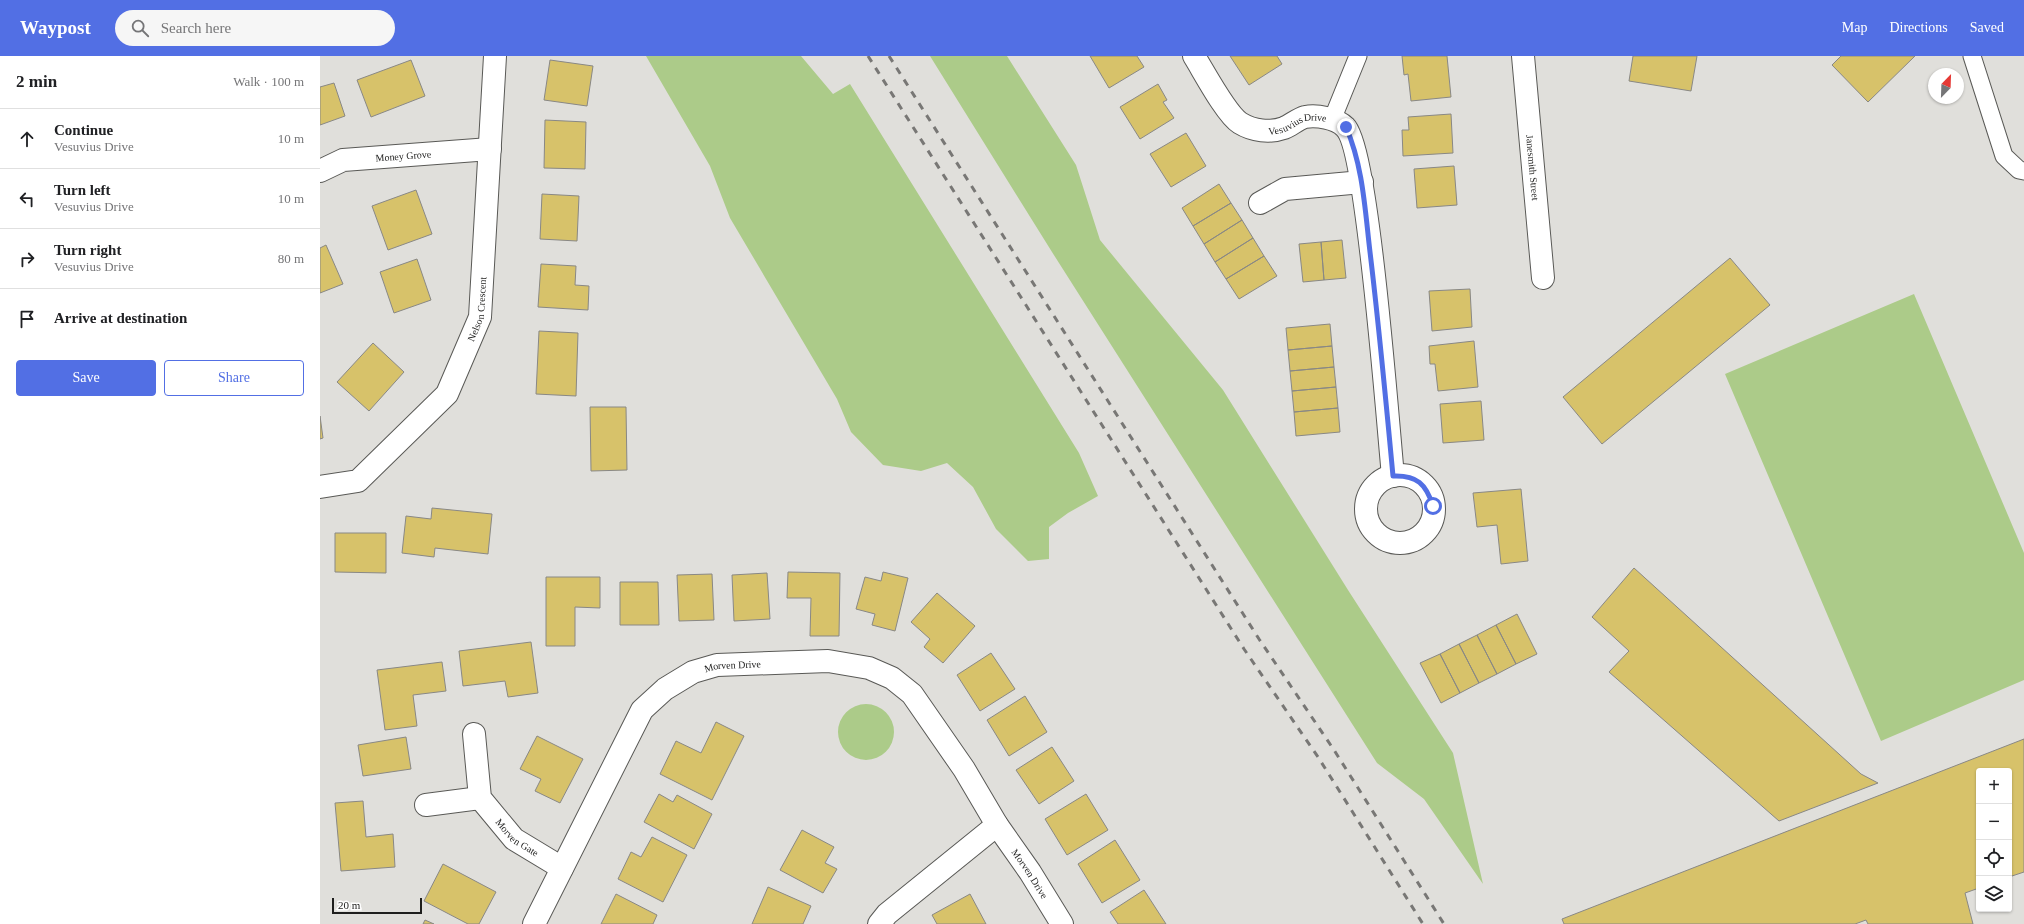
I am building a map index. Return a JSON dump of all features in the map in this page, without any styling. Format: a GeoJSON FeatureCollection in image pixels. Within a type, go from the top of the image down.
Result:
{"type":"FeatureCollection","features":[{"type":"Feature","properties":{"kind":"street","name":"Nelson Crescent"},"geometry":{"type":"LineString","coordinates":[[320,487],[358,481],[447,394],[480,317],[495,56]]}},
{"type":"Feature","properties":{"kind":"street","name":"Vesuvius Drive"},"geometry":{"type":"LineString","coordinates":[[1194,56],[1222,102],[1240,123],[1261,131],[1283,128],[1305,117],[1328,118],[1346,127],[1353,143],[1362,182],[1375,291],[1393,476]]}},
{"type":"Feature","properties":{"kind":"street","name":"Janesmith Street"},"geometry":{"type":"LineString","coordinates":[[1523,56],[1543,278]]}},
{"type":"Feature","properties":{"kind":"street","name":"Money Grove"},"geometry":{"type":"LineString","coordinates":[[320,171],[343,160],[490,149]]}},
{"type":"Feature","properties":{"kind":"street"},"geometry":{"type":"LineString","coordinates":[[1260,203],[1285,188],[1362,182]]}},
{"type":"Feature","properties":{"kind":"street","name":"Morven Drive"},"geometry":{"type":"LineString","coordinates":[[534,924],[642,710],[665,689],[693,672],[717,666],[828,661],[869,668],[892,678],[912,694],[964,769],[997,825],[1030,872],[1062,924]]}},
{"type":"Feature","properties":{"kind":"street"},"geometry":{"type":"LineString","coordinates":[[426,805],[480,798],[474,734]]}},
{"type":"Feature","properties":{"kind":"street","name":"Morven Gate"},"geometry":{"type":"LineString","coordinates":[[480,798],[514,839],[562,868]]}},
{"type":"Feature","properties":{"kind":"street"},"geometry":{"type":"LineString","coordinates":[[879,924],[887,914],[997,825]]}},
{"type":"Feature","properties":{"kind":"lane"},"geometry":{"type":"LineString","coordinates":[[1332,120],[1358,56]]}},
{"type":"Feature","properties":{"kind":"lane"},"geometry":{"type":"LineString","coordinates":[[1972,56],[2004,156],[2019,170],[2024,171]]}},
{"type":"Feature","properties":{"kind":"green space"},"geometry":{"type":"Polygon","coordinates":[[[646,56],[801,56],[833,94],[850,84],[1079,453],[1098,496],[1068,513],[1049,527],[1049,559],[1028,561],[996,529],[973,487],[947,463],[921,471],[883,465],[851,432],[837,399],[730,218],[710,166],[646,56]]]}},
{"type":"Feature","properties":{"kind":"green space"},"geometry":{"type":"Polygon","coordinates":[[[930,56],[1007,56],[1076,165],[1100,240],[1223,390],[1348,590],[1453,753],[1483,884],[1424,799],[1377,763],[1052,252],[930,56]]]}},
{"type":"Feature","properties":{"kind":"green space"},"geometry":{"type":"Polygon","coordinates":[[[1914,294],[2024,553],[2024,680],[1881,741],[1725,374],[1914,294]]]}},
{"type":"Feature","properties":{"kind":"green space"},"geometry":{"type":"Polygon","coordinates":[[[860,704],[872,704],[882,708],[890,716],[894,726],[894,738],[890,748],[882,756],[872,760],[860,760],[850,756],[842,748],[838,738],[838,726],[842,716],[850,708],[860,704]]]}},
{"type":"Feature","properties":{"kind":"building"},"geometry":{"type":"Polygon","coordinates":[[[1090,56],[1137,56],[1144,67],[1109,88],[1090,56]]]}},
{"type":"Feature","properties":{"kind":"building"},"geometry":{"type":"Polygon","coordinates":[[[1230,56],[1277,56],[1282,64],[1249,85],[1230,56]]]}},
{"type":"Feature","properties":{"kind":"building"},"geometry":{"type":"Polygon","coordinates":[[[1402,56],[1447,56],[1451,97],[1411,101],[1408,74],[1404,75],[1402,56]]]}},
{"type":"Feature","properties":{"kind":"building"},"geometry":{"type":"Polygon","coordinates":[[[1633,56],[1697,56],[1691,91],[1629,81],[1633,56]]]}},
{"type":"Feature","properties":{"kind":"building"},"geometry":{"type":"Polygon","coordinates":[[[1841,56],[1915,56],[1868,102],[1832,65],[1841,56]]]}},
{"type":"Feature","properties":{"kind":"building"},"geometry":{"type":"Polygon","coordinates":[[[411,60],[425,96],[371,117],[357,80],[411,60]]]}},
{"type":"Feature","properties":{"kind":"building"},"geometry":{"type":"Polygon","coordinates":[[[550,60],[593,66],[587,106],[544,100],[550,60]]]}},
{"type":"Feature","properties":{"kind":"building"},"geometry":{"type":"Polygon","coordinates":[[[334,83],[345,116],[320,125],[320,87],[334,83]]]}},
{"type":"Feature","properties":{"kind":"building"},"geometry":{"type":"Polygon","coordinates":[[[1158,84],[1167,100],[1163,102],[1174,118],[1140,139],[1120,107],[1158,84]]]}},
{"type":"Feature","properties":{"kind":"building"},"geometry":{"type":"Polygon","coordinates":[[[1451,114],[1453,153],[1403,156],[1402,130],[1409,130],[1408,117],[1451,114]]]}},
{"type":"Feature","properties":{"kind":"building"},"geometry":{"type":"Polygon","coordinates":[[[545,120],[586,122],[585,169],[544,168],[545,120]]]}},
{"type":"Feature","properties":{"kind":"building"},"geometry":{"type":"Polygon","coordinates":[[[1186,133],[1206,166],[1171,187],[1150,154],[1186,133]]]}},
{"type":"Feature","properties":{"kind":"building"},"geometry":{"type":"Polygon","coordinates":[[[1454,166],[1457,205],[1417,208],[1414,169],[1454,166]]]}},
{"type":"Feature","properties":{"kind":"building"},"geometry":{"type":"Polygon","coordinates":[[[1219,184],[1231,203],[1193,226],[1182,208],[1219,184]]]}},
{"type":"Feature","properties":{"kind":"building"},"geometry":{"type":"Polygon","coordinates":[[[416,190],[432,234],[388,250],[372,206],[416,190]]]}},
{"type":"Feature","properties":{"kind":"building"},"geometry":{"type":"Polygon","coordinates":[[[542,194],[579,196],[577,241],[540,239],[542,194]]]}},
{"type":"Feature","properties":{"kind":"building"},"geometry":{"type":"Polygon","coordinates":[[[1231,203],[1242,220],[1204,244],[1193,226],[1231,203]]]}},
{"type":"Feature","properties":{"kind":"building"},"geometry":{"type":"Polygon","coordinates":[[[1242,220],[1253,238],[1215,262],[1204,244],[1242,220]]]}},
{"type":"Feature","properties":{"kind":"building"},"geometry":{"type":"Polygon","coordinates":[[[1253,238],[1264,256],[1226,279],[1215,262],[1253,238]]]}},
{"type":"Feature","properties":{"kind":"building"},"geometry":{"type":"Polygon","coordinates":[[[1342,240],[1346,278],[1324,280],[1321,242],[1342,240]]]}},
{"type":"Feature","properties":{"kind":"building"},"geometry":{"type":"Polygon","coordinates":[[[1321,242],[1324,280],[1303,282],[1299,244],[1321,242]]]}},
{"type":"Feature","properties":{"kind":"building"},"geometry":{"type":"Polygon","coordinates":[[[326,245],[343,284],[320,293],[320,248],[326,245]]]}},
{"type":"Feature","properties":{"kind":"building"},"geometry":{"type":"Polygon","coordinates":[[[1264,256],[1277,276],[1239,299],[1226,279],[1264,256]]]}},
{"type":"Feature","properties":{"kind":"building"},"geometry":{"type":"Polygon","coordinates":[[[1730,258],[1770,305],[1602,444],[1563,397],[1730,258]]]}},
{"type":"Feature","properties":{"kind":"building"},"geometry":{"type":"Polygon","coordinates":[[[417,259],[431,300],[394,313],[380,272],[417,259]]]}},
{"type":"Feature","properties":{"kind":"building"},"geometry":{"type":"Polygon","coordinates":[[[541,264],[576,266],[575,285],[589,286],[588,310],[538,307],[541,264]]]}},
{"type":"Feature","properties":{"kind":"building"},"geometry":{"type":"Polygon","coordinates":[[[1470,289],[1472,327],[1432,331],[1429,291],[1470,289]]]}},
{"type":"Feature","properties":{"kind":"building"},"geometry":{"type":"Polygon","coordinates":[[[1330,324],[1332,346],[1288,350],[1286,328],[1330,324]]]}},
{"type":"Feature","properties":{"kind":"building"},"geometry":{"type":"Polygon","coordinates":[[[539,331],[578,333],[576,396],[536,394],[539,331]]]}},
{"type":"Feature","properties":{"kind":"building"},"geometry":{"type":"Polygon","coordinates":[[[1474,341],[1478,387],[1438,391],[1435,364],[1430,364],[1429,346],[1474,341]]]}},
{"type":"Feature","properties":{"kind":"building"},"geometry":{"type":"Polygon","coordinates":[[[373,343],[404,372],[369,411],[337,382],[373,343]]]}},
{"type":"Feature","properties":{"kind":"building"},"geometry":{"type":"Polygon","coordinates":[[[1332,346],[1334,367],[1290,371],[1288,350],[1332,346]]]}},
{"type":"Feature","properties":{"kind":"building"},"geometry":{"type":"Polygon","coordinates":[[[1334,367],[1336,387],[1292,391],[1290,371],[1334,367]]]}},
{"type":"Feature","properties":{"kind":"building"},"geometry":{"type":"Polygon","coordinates":[[[1336,387],[1338,408],[1294,412],[1292,391],[1336,387]]]}},
{"type":"Feature","properties":{"kind":"building"},"geometry":{"type":"Polygon","coordinates":[[[1481,401],[1484,440],[1443,443],[1440,404],[1481,401]]]}},
{"type":"Feature","properties":{"kind":"building"},"geometry":{"type":"Polygon","coordinates":[[[590,407],[626,407],[627,470],[591,471],[590,407]]]}},
{"type":"Feature","properties":{"kind":"building"},"geometry":{"type":"Polygon","coordinates":[[[1338,408],[1340,432],[1296,436],[1294,412],[1338,408]]]}},
{"type":"Feature","properties":{"kind":"building"},"geometry":{"type":"Polygon","coordinates":[[[320,416],[323,438],[320,439],[320,416]]]}},
{"type":"Feature","properties":{"kind":"building"},"geometry":{"type":"Polygon","coordinates":[[[1521,489],[1528,561],[1501,564],[1497,525],[1477,527],[1473,493],[1521,489]]]}},
{"type":"Feature","properties":{"kind":"building"},"geometry":{"type":"Polygon","coordinates":[[[432,508],[492,514],[488,554],[435,548],[434,557],[402,553],[406,516],[431,519],[432,508]]]}},
{"type":"Feature","properties":{"kind":"building"},"geometry":{"type":"Polygon","coordinates":[[[335,533],[386,533],[386,573],[335,572],[335,533]]]}},
{"type":"Feature","properties":{"kind":"building"},"geometry":{"type":"Polygon","coordinates":[[[1634,568],[1861,774],[1878,783],[1779,821],[1609,672],[1629,651],[1592,617],[1634,568]]]}},
{"type":"Feature","properties":{"kind":"building"},"geometry":{"type":"Polygon","coordinates":[[[788,572],[840,573],[839,636],[810,636],[811,598],[787,598],[788,572]]]}},
{"type":"Feature","properties":{"kind":"building"},"geometry":{"type":"Polygon","coordinates":[[[883,572],[908,578],[895,631],[872,625],[875,614],[856,609],[865,577],[881,581],[883,572]]]}},
{"type":"Feature","properties":{"kind":"building"},"geometry":{"type":"Polygon","coordinates":[[[767,573],[770,619],[734,621],[732,575],[767,573]]]}},
{"type":"Feature","properties":{"kind":"building"},"geometry":{"type":"Polygon","coordinates":[[[712,574],[714,620],[679,621],[677,575],[712,574]]]}},
{"type":"Feature","properties":{"kind":"building"},"geometry":{"type":"Polygon","coordinates":[[[546,577],[600,577],[600,608],[575,607],[575,646],[546,646],[546,577]]]}},
{"type":"Feature","properties":{"kind":"building"},"geometry":{"type":"Polygon","coordinates":[[[620,582],[658,582],[659,625],[620,625],[620,582]]]}},
{"type":"Feature","properties":{"kind":"building"},"geometry":{"type":"Polygon","coordinates":[[[937,593],[975,626],[943,663],[924,647],[930,639],[911,622],[937,593]]]}},
{"type":"Feature","properties":{"kind":"building"},"geometry":{"type":"Polygon","coordinates":[[[1517,614],[1537,654],[1516,664],[1496,625],[1517,614]]]}},
{"type":"Feature","properties":{"kind":"building"},"geometry":{"type":"Polygon","coordinates":[[[1496,625],[1516,664],[1497,674],[1477,635],[1496,625]]]}},
{"type":"Feature","properties":{"kind":"building"},"geometry":{"type":"Polygon","coordinates":[[[1477,635],[1497,674],[1479,683],[1459,644],[1477,635]]]}},
{"type":"Feature","properties":{"kind":"building"},"geometry":{"type":"Polygon","coordinates":[[[531,642],[538,693],[508,697],[505,681],[463,686],[459,651],[531,642]]]}},
{"type":"Feature","properties":{"kind":"building"},"geometry":{"type":"Polygon","coordinates":[[[1459,644],[1479,683],[1460,693],[1440,654],[1459,644]]]}},
{"type":"Feature","properties":{"kind":"building"},"geometry":{"type":"Polygon","coordinates":[[[991,653],[1015,689],[980,711],[957,675],[991,653]]]}},
{"type":"Feature","properties":{"kind":"building"},"geometry":{"type":"Polygon","coordinates":[[[1440,654],[1460,693],[1441,703],[1420,663],[1440,654]]]}},
{"type":"Feature","properties":{"kind":"building"},"geometry":{"type":"Polygon","coordinates":[[[442,662],[446,691],[413,695],[417,726],[385,730],[377,670],[442,662]]]}},
{"type":"Feature","properties":{"kind":"building"},"geometry":{"type":"Polygon","coordinates":[[[1025,696],[1047,732],[1009,756],[987,720],[1025,696]]]}},
{"type":"Feature","properties":{"kind":"building"},"geometry":{"type":"Polygon","coordinates":[[[716,722],[744,736],[712,800],[660,774],[676,741],[701,753],[716,722]]]}},
{"type":"Feature","properties":{"kind":"building"},"geometry":{"type":"Polygon","coordinates":[[[537,736],[583,759],[560,803],[535,791],[541,779],[520,769],[537,736]]]}},
{"type":"Feature","properties":{"kind":"building"},"geometry":{"type":"Polygon","coordinates":[[[406,737],[411,769],[363,776],[358,745],[406,737]]]}},
{"type":"Feature","properties":{"kind":"building"},"geometry":{"type":"Polygon","coordinates":[[[2024,739],[2024,872],[2012,876],[2012,768],[1976,768],[1976,889],[1965,893],[1973,924],[1868,924],[1866,920],[1855,924],[1564,924],[1562,919],[2024,739]]]}},
{"type":"Feature","properties":{"kind":"building"},"geometry":{"type":"Polygon","coordinates":[[[1052,747],[1074,781],[1039,804],[1016,770],[1052,747]]]}},
{"type":"Feature","properties":{"kind":"building"},"geometry":{"type":"Polygon","coordinates":[[[659,794],[673,802],[677,795],[712,814],[694,849],[644,822],[659,794]]]}},
{"type":"Feature","properties":{"kind":"building"},"geometry":{"type":"Polygon","coordinates":[[[1086,794],[1108,830],[1067,855],[1045,819],[1086,794]]]}},
{"type":"Feature","properties":{"kind":"building"},"geometry":{"type":"Polygon","coordinates":[[[363,801],[366,837],[393,834],[395,867],[341,871],[335,803],[363,801]]]}},
{"type":"Feature","properties":{"kind":"building"},"geometry":{"type":"Polygon","coordinates":[[[802,830],[834,847],[825,863],[837,869],[823,893],[780,870],[802,830]]]}},
{"type":"Feature","properties":{"kind":"building"},"geometry":{"type":"Polygon","coordinates":[[[652,837],[687,855],[663,902],[618,879],[631,852],[641,857],[652,837]]]}},
{"type":"Feature","properties":{"kind":"building"},"geometry":{"type":"Polygon","coordinates":[[[1115,840],[1140,880],[1102,903],[1078,864],[1115,840]]]}},
{"type":"Feature","properties":{"kind":"building"},"geometry":{"type":"Polygon","coordinates":[[[443,864],[496,892],[479,924],[468,924],[424,901],[443,864]]]}},
{"type":"Feature","properties":{"kind":"building"},"geometry":{"type":"Polygon","coordinates":[[[768,887],[811,906],[803,924],[752,924],[768,887]]]}},
{"type":"Feature","properties":{"kind":"building"},"geometry":{"type":"Polygon","coordinates":[[[1144,890],[1166,924],[1118,924],[1110,912],[1144,890]]]}},
{"type":"Feature","properties":{"kind":"building"},"geometry":{"type":"Polygon","coordinates":[[[616,894],[657,915],[653,924],[601,924],[616,894]]]}},
{"type":"Feature","properties":{"kind":"building"},"geometry":{"type":"Polygon","coordinates":[[[970,894],[986,924],[937,924],[932,915],[970,894]]]}},
{"type":"Feature","properties":{"kind":"building"},"geometry":{"type":"Polygon","coordinates":[[[425,920],[434,924],[423,924],[425,920]]]}},
{"type":"Feature","properties":{"kind":"railway"},"geometry":{"type":"LineString","coordinates":[[868,56],[1244,649],[1318,757],[1423,924]]}},
{"type":"Feature","properties":{"kind":"railway"},"geometry":{"type":"LineString","coordinates":[[889,56],[1259,639],[1334,750],[1444,924]]}},
{"type":"Feature","properties":{"kind":"route"},"geometry":{"type":"LineString","coordinates":[[1346,127],[1353,143],[1362,182],[1375,291],[1393,476],[1405,475],[1421,482],[1429,491],[1433,506]]}}]}
